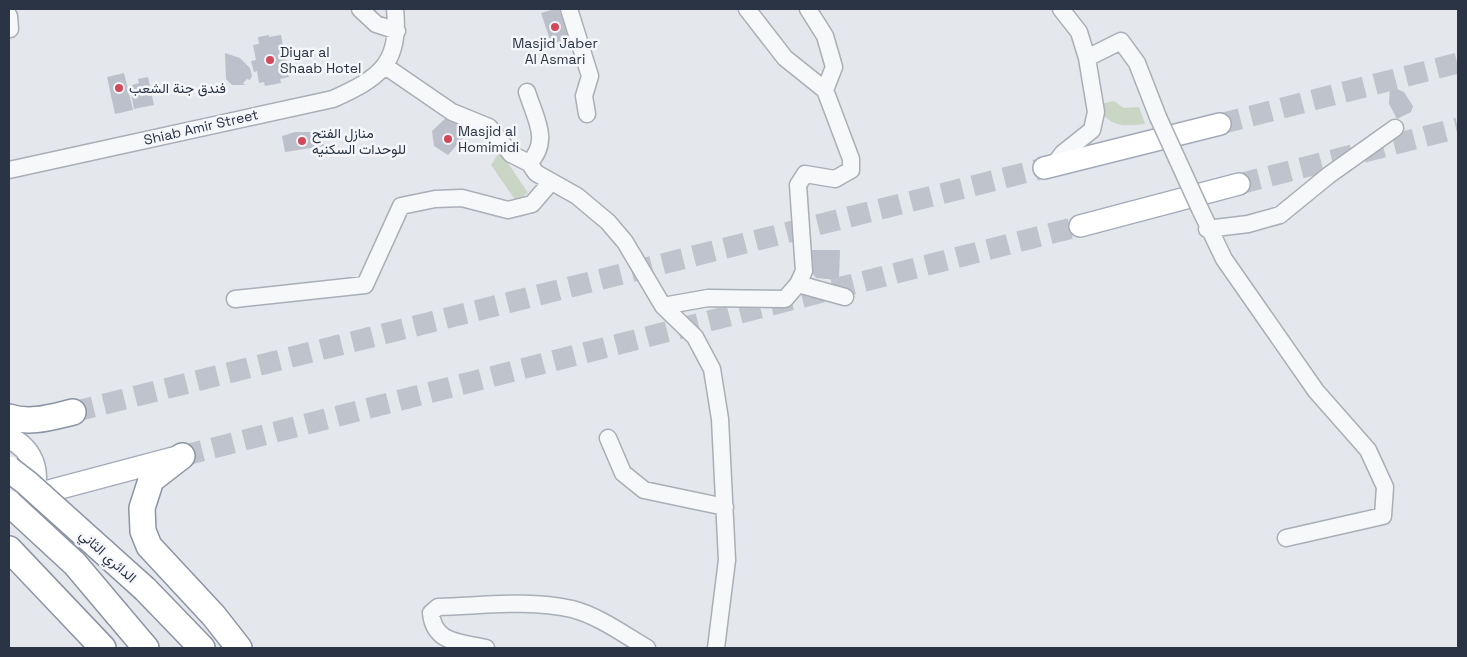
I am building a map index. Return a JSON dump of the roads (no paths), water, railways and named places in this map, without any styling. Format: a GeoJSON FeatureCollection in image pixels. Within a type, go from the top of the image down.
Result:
{"type":"FeatureCollection","features":[{"type":"Feature","properties":{"kind":"highway"},"geometry":{"type":"LineString","coordinates":[[9,417],[20,420],[40,420],[73,412]]}},
{"type":"Feature","properties":{"kind":"highway"},"geometry":{"type":"LineString","coordinates":[[182,456],[151,480],[142,508],[143,530],[149,546],[214,616],[239,648]]}},
{"type":"Feature","properties":{"kind":"highway","name":"الدائري الثاني"},"geometry":{"type":"LineString","coordinates":[[9,469],[145,589],[202,648]]}},
{"type":"Feature","properties":{"kind":"highway","name":"الدائري الثاني"},"geometry":{"type":"LineString","coordinates":[[20,500],[146,648]]}},
{"type":"Feature","properties":{"kind":"highway"},"geometry":{"type":"LineString","coordinates":[[9,549],[103,648]]}},
{"type":"Feature","properties":{"kind":"main road"},"geometry":{"type":"LineString","coordinates":[[1048,167],[1220,124]]}},
{"type":"Feature","properties":{"kind":"main road"},"geometry":{"type":"LineString","coordinates":[[1080,226],[1238,184]]}},
{"type":"Feature","properties":{"kind":"main road"},"geometry":{"type":"LineString","coordinates":[[9,436],[73,412]]}},
{"type":"Feature","properties":{"kind":"main road"},"geometry":{"type":"LineString","coordinates":[[9,436],[26,449],[33,460],[36,472],[35,485],[20,500]]}},
{"type":"Feature","properties":{"kind":"main road"},"geometry":{"type":"LineString","coordinates":[[20,500],[182,456]]}},
{"type":"Feature","properties":{"kind":"main road"},"geometry":{"type":"LineString","coordinates":[[9,514],[22,507],[20,500]]}},
{"type":"Feature","properties":{"kind":"street"},"geometry":{"type":"LineString","coordinates":[[360,9],[376,24],[397,30]]}},
{"type":"Feature","properties":{"kind":"street"},"geometry":{"type":"LineString","coordinates":[[395,9],[397,30],[393,50],[385,66],[452,112],[488,127],[511,154],[529,163],[536,173],[577,196],[614,229],[625,242],[662,306],[695,337],[712,369],[720,419],[727,560],[716,648]]}},
{"type":"Feature","properties":{"kind":"street"},"geometry":{"type":"LineString","coordinates":[[569,9],[590,76],[584,96],[588,114]]}},
{"type":"Feature","properties":{"kind":"street"},"geometry":{"type":"LineString","coordinates":[[662,306],[708,298],[785,299],[798,284],[804,271],[798,186],[804,174],[835,179],[851,170],[851,159],[825,90],[785,58],[747,9]]}},
{"type":"Feature","properties":{"kind":"street"},"geometry":{"type":"LineString","coordinates":[[808,9],[825,36],[834,67],[825,90]]}},
{"type":"Feature","properties":{"kind":"street"},"geometry":{"type":"LineString","coordinates":[[1048,167],[1092,130],[1096,112],[1087,58],[1079,32],[1061,9]]}},
{"type":"Feature","properties":{"kind":"street"},"geometry":{"type":"LineString","coordinates":[[1087,58],[1122,41],[1137,63],[1158,117],[1200,209],[1207,229],[1224,259],[1316,391],[1368,450],[1386,487],[1383,516],[1286,538]]}},
{"type":"Feature","properties":{"kind":"street","name":"Shiab Amir Street"},"geometry":{"type":"LineString","coordinates":[[9,170],[333,99],[362,86],[385,66]]}},
{"type":"Feature","properties":{"kind":"street"},"geometry":{"type":"LineString","coordinates":[[527,92],[542,140],[538,154],[529,163]]}},
{"type":"Feature","properties":{"kind":"street"},"geometry":{"type":"LineString","coordinates":[[1207,229],[1248,224],[1280,215],[1394,128]]}},
{"type":"Feature","properties":{"kind":"street"},"geometry":{"type":"LineString","coordinates":[[235,299],[365,285],[401,206],[436,199],[462,198],[508,210],[532,204],[551,182]]}},
{"type":"Feature","properties":{"kind":"street"},"geometry":{"type":"LineString","coordinates":[[798,284],[845,297]]}},
{"type":"Feature","properties":{"kind":"street"},"geometry":{"type":"LineString","coordinates":[[608,438],[623,473],[644,490],[725,507]]}},
{"type":"Feature","properties":{"kind":"street"},"geometry":{"type":"LineString","coordinates":[[486,648],[442,638],[432,626],[431,613],[438,607],[535,605],[572,610],[603,621],[647,648]]}},
{"type":"Feature","properties":{"kind":"tunnel"},"geometry":{"type":"LineString","coordinates":[[1220,124],[1458,63]]}},
{"type":"Feature","properties":{"kind":"tunnel"},"geometry":{"type":"LineString","coordinates":[[1239,184],[1458,128]]}},
{"type":"Feature","properties":{"kind":"tunnel"},"geometry":{"type":"LineString","coordinates":[[73,412],[1044,168]]}},
{"type":"Feature","properties":{"kind":"tunnel"},"geometry":{"type":"LineString","coordinates":[[182,456],[1080,226]]}},
{"type":"Feature","properties":{"kind":"place","name":"Masjid Jaber Al Asmari"},"geometry":{"type":"Point","coordinates":[555,27]}},
{"type":"Feature","properties":{"kind":"place","name":"Diyar al Shaab Hotel"},"geometry":{"type":"Point","coordinates":[270,60]}},
{"type":"Feature","properties":{"kind":"place","name":"فندق جنة الشعب"},"geometry":{"type":"Point","coordinates":[119,88]}},
{"type":"Feature","properties":{"kind":"place","name":"Masjid al Homimidi"},"geometry":{"type":"Point","coordinates":[448,139]}},
{"type":"Feature","properties":{"kind":"place","name":"منازل الفتح للوحدات السكنيه"},"geometry":{"type":"Point","coordinates":[302,141]}}]}
